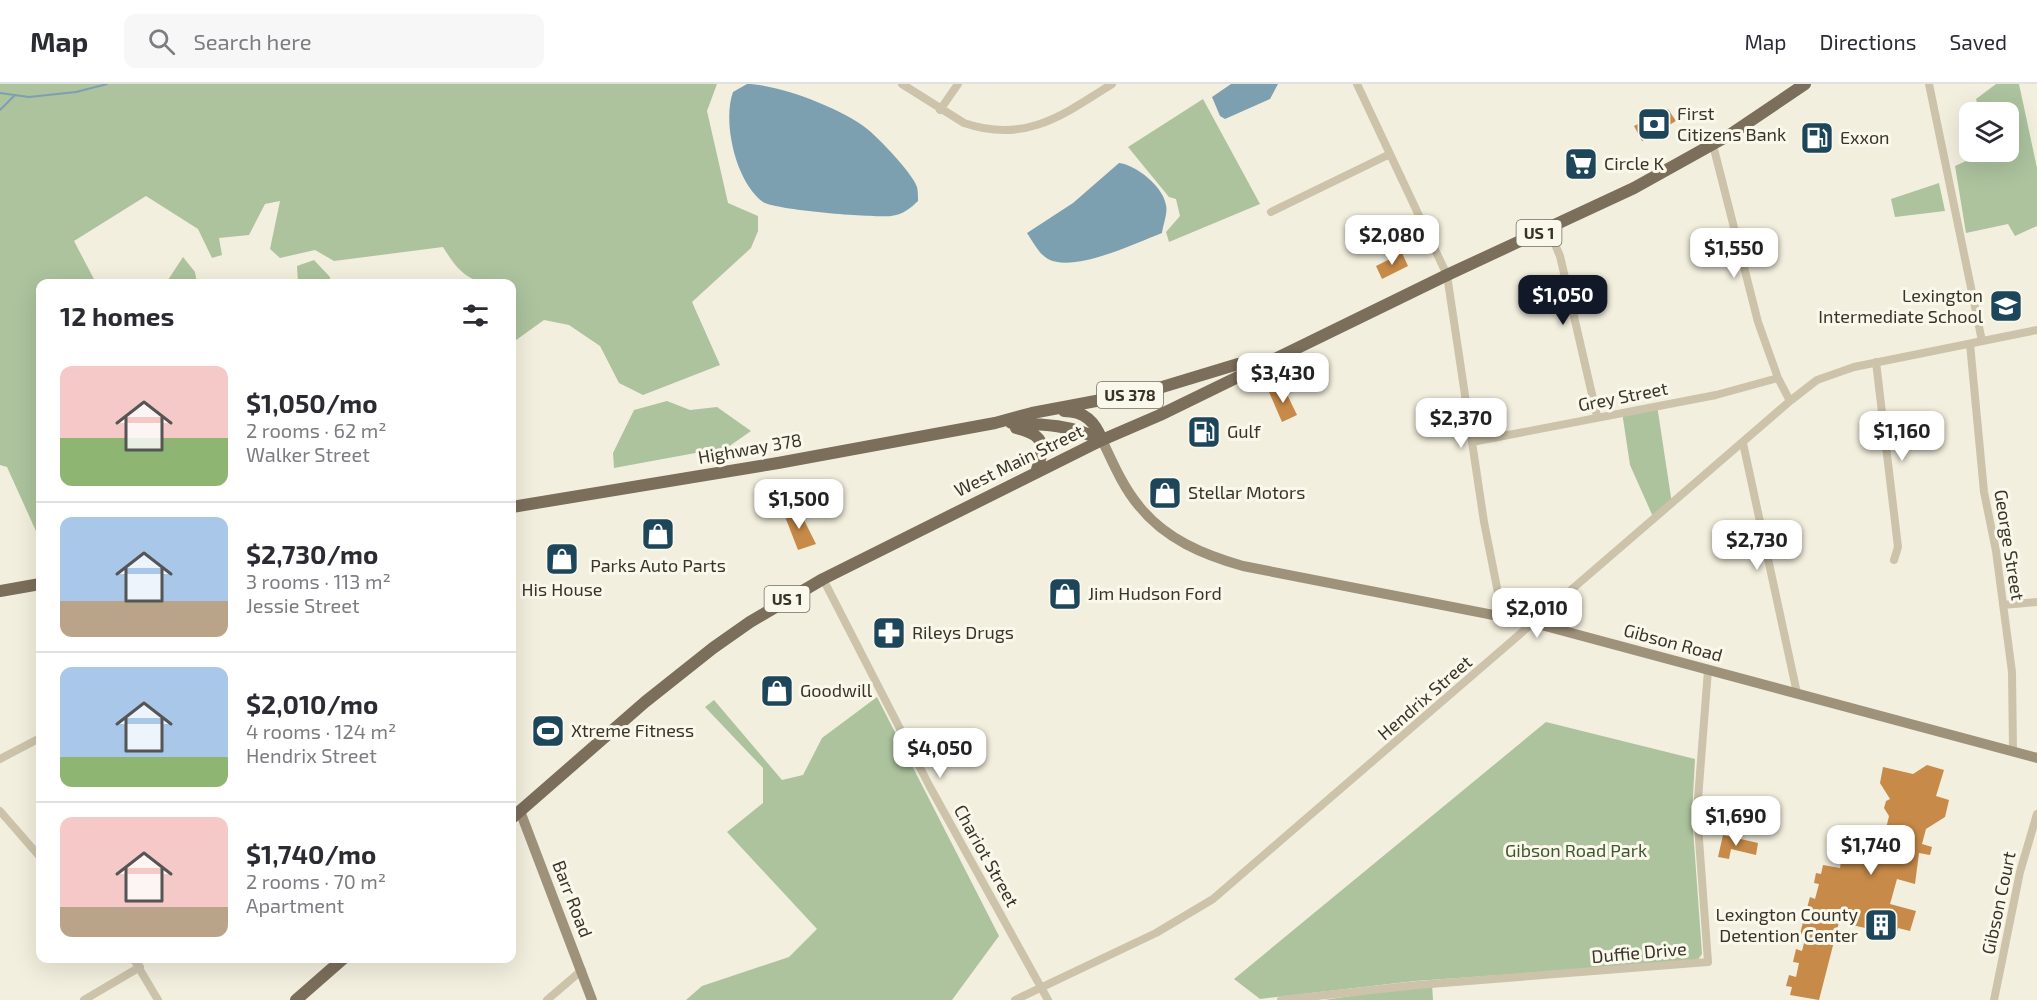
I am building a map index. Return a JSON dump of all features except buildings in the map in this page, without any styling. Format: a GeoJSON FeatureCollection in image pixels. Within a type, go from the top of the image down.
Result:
{"type":"FeatureCollection","features":[{"type":"Feature","properties":{"kind":"main road","name":"West Main Street"},"geometry":{"type":"LineString","coordinates":[[516,814],[645,702],[713,648],[750,622],[823,579],[1102,440],[1160,415],[1263,363],[1634,188],[1713,144],[1805,84]]}},
{"type":"Feature","properties":{"kind":"main road","name":"US 378"},"geometry":{"type":"LineString","coordinates":[[995,423],[1149,392],[1238,364],[1263,363]]}},
{"type":"Feature","properties":{"kind":"main road"},"geometry":{"type":"LineString","coordinates":[[1052,410],[1084,415],[1094,423],[1102,440]]}},
{"type":"Feature","properties":{"kind":"main road","name":"US 378"},"geometry":{"type":"LineString","coordinates":[[995,423],[1053,424],[1102,440]]}},
{"type":"Feature","properties":{"kind":"main road"},"geometry":{"type":"LineString","coordinates":[[995,423],[1027,430],[1040,438],[1042,452],[1036,473]]}},
{"type":"Feature","properties":{"kind":"main road","name":"Highway 378"},"geometry":{"type":"LineString","coordinates":[[516,506],[778,463],[995,423]]}},
{"type":"Feature","properties":{"kind":"main road"},"geometry":{"type":"LineString","coordinates":[[0,591],[36,585]]}},
{"type":"Feature","properties":{"kind":"main road"},"geometry":{"type":"LineString","coordinates":[[296,1000],[339,963]]}},
{"type":"Feature","properties":{"kind":"street"},"geometry":{"type":"LineString","coordinates":[[902,84],[940,110],[975,127],[1010,131],[1026,129],[1066,114],[1112,84]]}},
{"type":"Feature","properties":{"kind":"street"},"geometry":{"type":"LineString","coordinates":[[940,110],[958,84]]}},
{"type":"Feature","properties":{"kind":"street"},"geometry":{"type":"LineString","coordinates":[[1358,84],[1447,275],[1489,552],[1503,618]]}},
{"type":"Feature","properties":{"kind":"street"},"geometry":{"type":"LineString","coordinates":[[1929,84],[1982,341]]}},
{"type":"Feature","properties":{"kind":"street"},"geometry":{"type":"LineString","coordinates":[[1713,144],[1758,322],[1778,378],[1790,401]]}},
{"type":"Feature","properties":{"kind":"street"},"geometry":{"type":"LineString","coordinates":[[1271,212],[1390,154]]}},
{"type":"Feature","properties":{"kind":"street"},"geometry":{"type":"LineString","coordinates":[[1548,228],[1560,256],[1597,416]]}},
{"type":"Feature","properties":{"kind":"street","name":"Hendrix Street"},"geometry":{"type":"LineString","coordinates":[[1015,1000],[1169,927],[1213,899],[1790,401],[1825,376],[1876,362],[2037,330]]}},
{"type":"Feature","properties":{"kind":"street","name":"George Street"},"geometry":{"type":"LineString","coordinates":[[1970,344],[1984,492],[2012,672],[2013,751]]}},
{"type":"Feature","properties":{"kind":"street"},"geometry":{"type":"LineString","coordinates":[[1876,362],[1898,547],[1894,560]]}},
{"type":"Feature","properties":{"kind":"street","name":"Grey Street"},"geometry":{"type":"LineString","coordinates":[[1472,442],[1597,416],[1716,395],[1778,378]]}},
{"type":"Feature","properties":{"kind":"street","name":"Gibson Road"},"geometry":{"type":"LineString","coordinates":[[1102,440],[1137,505],[1177,539],[1195,550],[1243,566],[1534,623],[2037,758]]}},
{"type":"Feature","properties":{"kind":"street"},"geometry":{"type":"LineString","coordinates":[[1743,442],[1797,693]]}},
{"type":"Feature","properties":{"kind":"street","name":"Chariot Street"},"geometry":{"type":"LineString","coordinates":[[823,579],[930,787],[1041,987]]}},
{"type":"Feature","properties":{"kind":"street"},"geometry":{"type":"LineString","coordinates":[[2003,605],[2037,602]]}},
{"type":"Feature","properties":{"kind":"street","name":"Duffie Drive"},"geometry":{"type":"LineString","coordinates":[[1281,1000],[1425,984],[1708,962],[1697,812],[1708,670]]}},
{"type":"Feature","properties":{"kind":"street"},"geometry":{"type":"LineString","coordinates":[[0,759],[36,740]]}},
{"type":"Feature","properties":{"kind":"street"},"geometry":{"type":"LineString","coordinates":[[0,811],[36,852]]}},
{"type":"Feature","properties":{"kind":"street","name":"Barr Road"},"geometry":{"type":"LineString","coordinates":[[516,814],[582,970],[592,1000]]}},
{"type":"Feature","properties":{"kind":"street","name":"Gibson Court"},"geometry":{"type":"LineString","coordinates":[[1995,1000],[2020,872],[2037,814]]}},
{"type":"Feature","properties":{"kind":"street"},"geometry":{"type":"LineString","coordinates":[[137,963],[158,1000]]}},
{"type":"Feature","properties":{"kind":"street"},"geometry":{"type":"LineString","coordinates":[[84,1000],[140,967]]}},
{"type":"Feature","properties":{"kind":"street"},"geometry":{"type":"LineString","coordinates":[[547,1000],[582,970]]}},
{"type":"Feature","properties":{"kind":"street"},"geometry":{"type":"LineString","coordinates":[[1041,987],[1048,1000]]}},
{"type":"Feature","properties":{"kind":"green space"},"geometry":{"type":"Polygon","coordinates":[[[0,84],[717,84],[707,111],[728,203],[758,216],[758,231],[751,248],[692,302],[720,365],[643,395],[619,383],[600,346],[569,325],[544,320],[516,340],[516,279],[471,278],[457,267],[443,247],[334,261],[315,250],[280,258],[270,249],[280,201],[265,204],[249,235],[219,238],[222,255],[212,258],[198,229],[146,196],[74,241],[94,279],[36,279],[36,531],[7,467],[0,465],[0,84]]]}},
{"type":"Feature","properties":{"kind":"green space"},"geometry":{"type":"Polygon","coordinates":[[[1996,84],[2019,84],[2037,168],[2037,226],[2015,236],[2008,224],[1966,233],[1955,166],[1964,162],[2019,162],[2019,102],[1977,102],[1976,99],[1996,84]]]}},
{"type":"Feature","properties":{"kind":"green space"},"geometry":{"type":"Polygon","coordinates":[[[1203,99],[1260,204],[1169,242],[1166,232],[1180,216],[1176,199],[1169,197],[1128,147],[1203,99]]]}},
{"type":"Feature","properties":{"kind":"green space"},"geometry":{"type":"Polygon","coordinates":[[[1939,183],[1945,211],[1895,217],[1891,199],[1939,183]]]}},
{"type":"Feature","properties":{"kind":"green space"},"geometry":{"type":"Polygon","coordinates":[[[183,257],[195,272],[196,279],[169,279],[183,257]]]}},
{"type":"Feature","properties":{"kind":"green space"},"geometry":{"type":"Polygon","coordinates":[[[314,260],[330,279],[298,279],[297,266],[314,260]]]}},
{"type":"Feature","properties":{"kind":"green space"},"geometry":{"type":"Polygon","coordinates":[[[667,401],[690,410],[717,407],[751,431],[728,447],[614,468],[613,453],[634,410],[667,401]]]}},
{"type":"Feature","properties":{"kind":"green space"},"geometry":{"type":"Polygon","coordinates":[[[1657,405],[1672,504],[1654,519],[1630,465],[1622,412],[1657,405]]]}},
{"type":"Feature","properties":{"kind":"green space"},"geometry":{"type":"Polygon","coordinates":[[[877,697],[999,936],[952,1000],[686,1000],[702,986],[789,957],[817,929],[727,832],[763,803],[763,768],[705,707],[714,700],[782,780],[803,775],[822,738],[877,697]]]}},
{"type":"Feature","properties":{"kind":"green space","name":"Gibson Road Park"},"geometry":{"type":"Polygon","coordinates":[[[1546,722],[1695,759],[1692,815],[1702,954],[1697,961],[1415,981],[1260,999],[1234,979],[1546,722]]]}},
{"type":"Feature","properties":{"kind":"green space"},"geometry":{"type":"Polygon","coordinates":[[[1432,984],[1433,1000],[1324,1000],[1432,984]]]}},
{"type":"Feature","properties":{"kind":"water"},"geometry":{"type":"Polygon","coordinates":[[[747,84],[775,88],[809,98],[855,120],[878,139],[909,174],[917,187],[918,201],[909,209],[891,216],[846,215],[786,208],[763,202],[745,181],[731,135],[729,119],[733,92],[747,84]]]}},
{"type":"Feature","properties":{"kind":"water"},"geometry":{"type":"Polygon","coordinates":[[[1231,84],[1278,84],[1270,99],[1225,119],[1220,116],[1212,97],[1231,84]]]}},
{"type":"Feature","properties":{"kind":"water"},"geometry":{"type":"Polygon","coordinates":[[[1119,163],[1141,172],[1160,191],[1166,208],[1162,233],[1089,260],[1059,262],[1045,257],[1027,233],[1073,203],[1119,163]]]}},
{"type":"Feature","properties":{"kind":"waterway"},"geometry":{"type":"LineString","coordinates":[[0,93],[29,97],[76,92],[107,84]]}},
{"type":"Feature","properties":{"kind":"waterway"},"geometry":{"type":"LineString","coordinates":[[0,110],[15,95]]}},
{"type":"Feature","properties":{"kind":"place","name":"First Citizens Bank"},"geometry":{"type":"Point","coordinates":[1654,124]}},
{"type":"Feature","properties":{"kind":"place","name":"Exxon"},"geometry":{"type":"Point","coordinates":[1817,138]}},
{"type":"Feature","properties":{"kind":"place","name":"Circle K"},"geometry":{"type":"Point","coordinates":[1581,164]}},
{"type":"Feature","properties":{"kind":"place","name":"Lexington Intermediate School"},"geometry":{"type":"Point","coordinates":[2006,306]}},
{"type":"Feature","properties":{"kind":"place","name":"Gulf"},"geometry":{"type":"Point","coordinates":[1204,432]}},
{"type":"Feature","properties":{"kind":"place","name":"Stellar Motors"},"geometry":{"type":"Point","coordinates":[1165,493]}},
{"type":"Feature","properties":{"kind":"place","name":"Parks Auto Parts"},"geometry":{"type":"Point","coordinates":[658,534]}},
{"type":"Feature","properties":{"kind":"place","name":"His House"},"geometry":{"type":"Point","coordinates":[562,559]}},
{"type":"Feature","properties":{"kind":"place","name":"Jim Hudson Ford"},"geometry":{"type":"Point","coordinates":[1065,594]}},
{"type":"Feature","properties":{"kind":"place","name":"Rileys Drugs"},"geometry":{"type":"Point","coordinates":[889,633]}},
{"type":"Feature","properties":{"kind":"place","name":"Goodwill"},"geometry":{"type":"Point","coordinates":[777,691]}},
{"type":"Feature","properties":{"kind":"place","name":"Xtreme Fitness"},"geometry":{"type":"Point","coordinates":[548,731]}},
{"type":"Feature","properties":{"kind":"place","name":"Lexington County Detention Center"},"geometry":{"type":"Point","coordinates":[1881,925]}}]}
